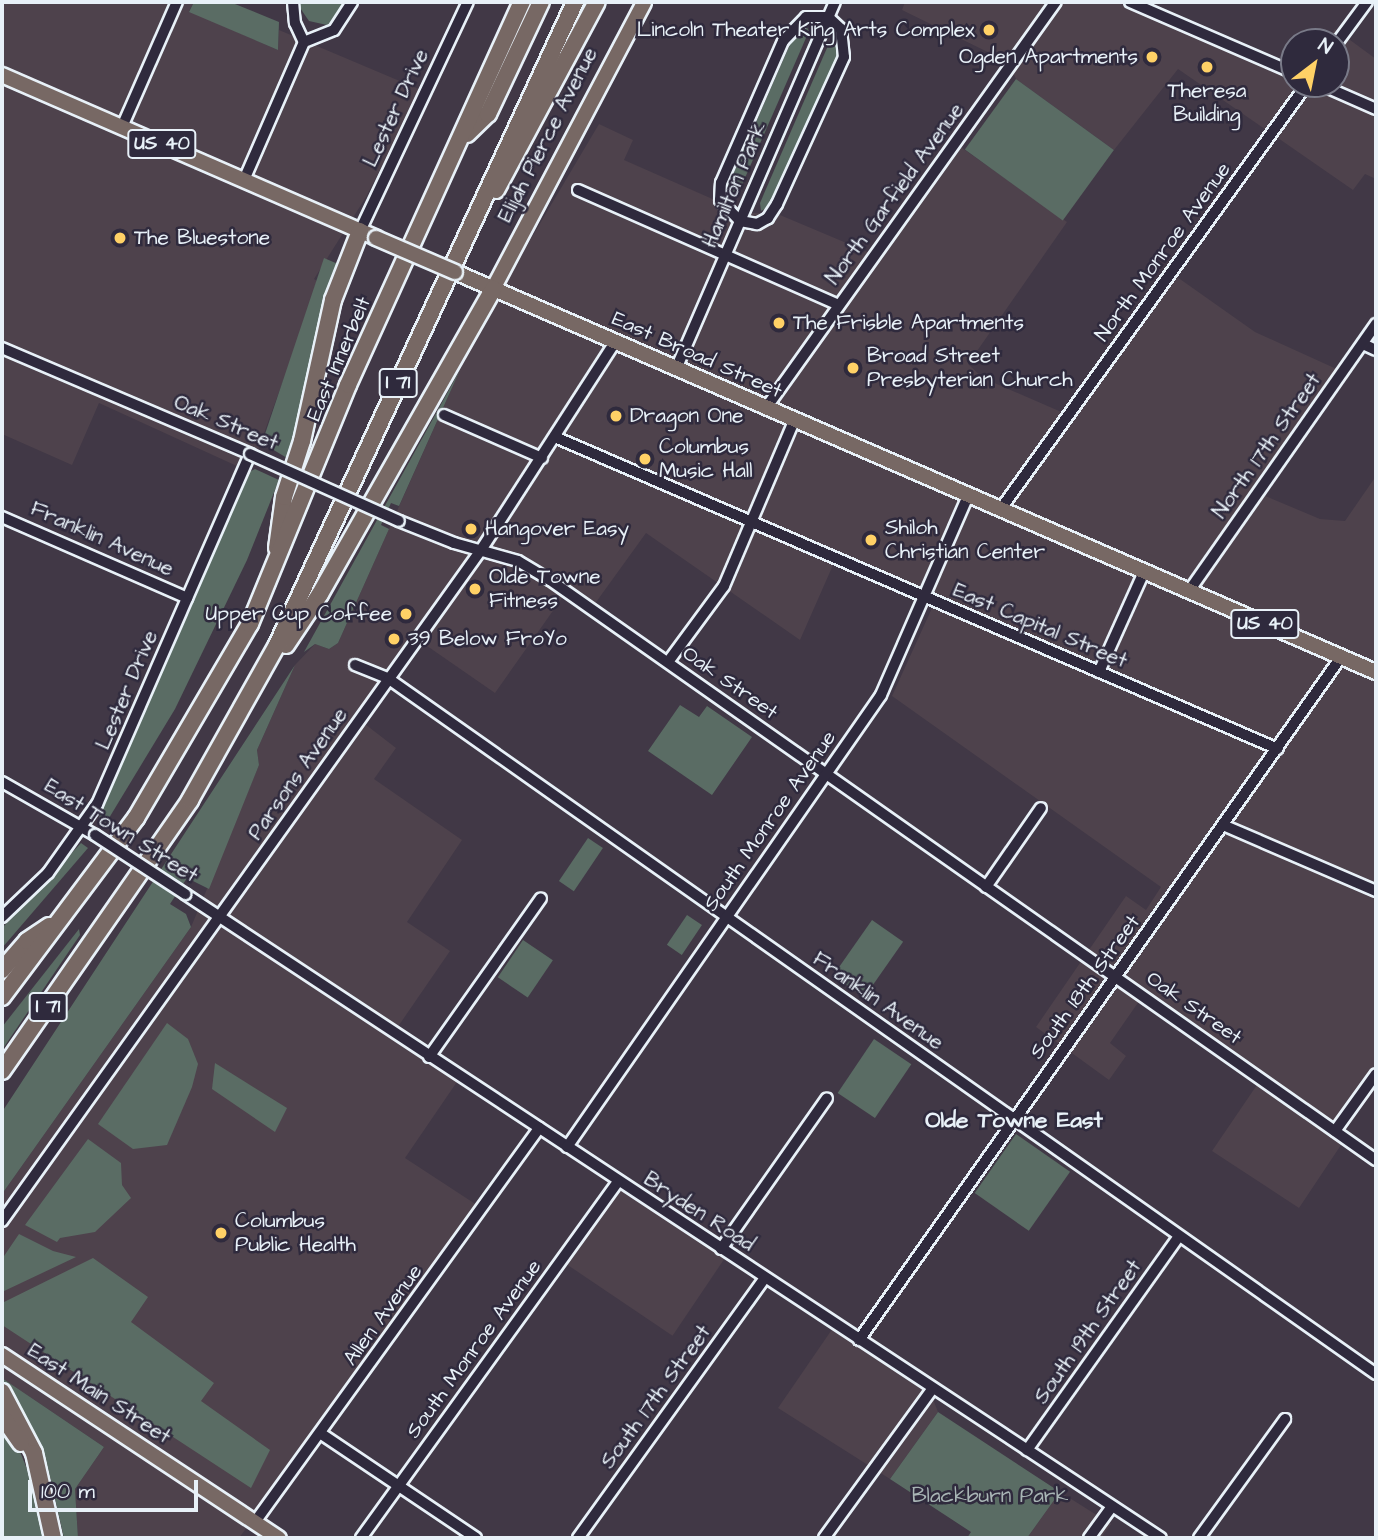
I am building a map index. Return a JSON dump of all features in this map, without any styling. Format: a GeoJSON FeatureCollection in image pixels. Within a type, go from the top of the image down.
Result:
{"type":"FeatureCollection","features":[{"type":"Feature","properties":{"kind":"highway","name":"East Innerbelt"},"geometry":{"type":"LineString","coordinates":[[191,730],[250,624],[348,385],[522,2]]}},
{"type":"Feature","properties":{"kind":"highway"},"geometry":{"type":"LineString","coordinates":[[460,141],[488,114],[541,2]]}},
{"type":"Feature","properties":{"kind":"highway","name":"I 71"},"geometry":{"type":"LineString","coordinates":[[2,1071],[114,915],[190,800],[242,711],[288,621],[575,2]]}},
{"type":"Feature","properties":{"kind":"highway"},"geometry":{"type":"LineString","coordinates":[[471,222],[524,142],[597,2]]}},
{"type":"Feature","properties":{"kind":"highway"},"geometry":{"type":"LineString","coordinates":[[275,564],[284,497],[302,441],[332,300],[368,234]]}},
{"type":"Feature","properties":{"kind":"highway"},"geometry":{"type":"LineString","coordinates":[[242,711],[320,594],[487,286]]}},
{"type":"Feature","properties":{"kind":"highway","name":"I 71"},"geometry":{"type":"LineString","coordinates":[[2,997],[128,829],[191,730]]}},
{"type":"Feature","properties":{"kind":"highway"},"geometry":{"type":"LineString","coordinates":[[2,970],[27,941],[63,916]]}},
{"type":"Feature","properties":{"kind":"highway"},"geometry":{"type":"LineString","coordinates":[[2,1392],[24,1430],[42,1482],[53,1538]]}},
{"type":"Feature","properties":{"kind":"highway"},"geometry":{"type":"LineString","coordinates":[[2,1416],[42,1482]]}},
{"type":"Feature","properties":{"kind":"main road","name":"Elijah Pierce Avenue"},"geometry":{"type":"LineString","coordinates":[[487,286],[643,2]]}},
{"type":"Feature","properties":{"kind":"main road","name":"East Broad Street"},"geometry":{"type":"LineString","coordinates":[[2,75],[1376,672]]}},
{"type":"Feature","properties":{"kind":"main road","name":"East Main Street"},"geometry":{"type":"LineString","coordinates":[[2,1355],[278,1538]]}},
{"type":"Feature","properties":{"kind":"street"},"geometry":{"type":"LineString","coordinates":[[122,127],[177,2]]}},
{"type":"Feature","properties":{"kind":"street"},"geometry":{"type":"LineString","coordinates":[[293,2],[295,23],[304,42]]}},
{"type":"Feature","properties":{"kind":"street"},"geometry":{"type":"LineString","coordinates":[[244,180],[304,42],[334,30],[352,2]]}},
{"type":"Feature","properties":{"kind":"street","name":"Lester Drive"},"geometry":{"type":"LineString","coordinates":[[368,234],[468,2]]}},
{"type":"Feature","properties":{"kind":"street","name":"Hamilton Park"},"geometry":{"type":"LineString","coordinates":[[676,369],[835,2]]}},
{"type":"Feature","properties":{"kind":"street","name":"North Garfield Avenue"},"geometry":{"type":"LineString","coordinates":[[766,408],[1056,2]]}},
{"type":"Feature","properties":{"kind":"street"},"geometry":{"type":"LineString","coordinates":[[1130,2],[1280,67]]}},
{"type":"Feature","properties":{"kind":"street"},"geometry":{"type":"LineString","coordinates":[[1348,28],[1367,2]]}},
{"type":"Feature","properties":{"kind":"street"},"geometry":{"type":"LineString","coordinates":[[806,17],[828,17],[846,42],[844,57],[778,204],[768,218],[757,224],[740,220],[720,200],[721,183],[783,41],[806,17]]}},
{"type":"Feature","properties":{"kind":"street","name":"North Monroe Avenue"},"geometry":{"type":"LineString","coordinates":[[1000,510],[1297,98]]}},
{"type":"Feature","properties":{"kind":"street"},"geometry":{"type":"LineString","coordinates":[[1350,98],[1376,109]]}},
{"type":"Feature","properties":{"kind":"street"},"geometry":{"type":"LineString","coordinates":[[578,190],[839,305]]}},
{"type":"Feature","properties":{"kind":"street","name":"North 17th Street"},"geometry":{"type":"LineString","coordinates":[[1189,591],[1376,324]]}},
{"type":"Feature","properties":{"kind":"street","name":"Parsons Avenue"},"geometry":{"type":"LineString","coordinates":[[2,1222],[217,915],[481,551],[615,342]]}},
{"type":"Feature","properties":{"kind":"street"},"geometry":{"type":"LineString","coordinates":[[1363,344],[1376,349]]}},
{"type":"Feature","properties":{"kind":"street","name":"Oak Street"},"geometry":{"type":"LineString","coordinates":[[2,348],[399,521],[481,551],[518,561],[550,580],[668,662],[1376,1160]]}},
{"type":"Feature","properties":{"kind":"street"},"geometry":{"type":"LineString","coordinates":[[444,415],[542,458]]}},
{"type":"Feature","properties":{"kind":"street"},"geometry":{"type":"LineString","coordinates":[[668,662],[724,586],[794,421]]}},
{"type":"Feature","properties":{"kind":"street","name":"East Capital Street"},"geometry":{"type":"LineString","coordinates":[[555,437],[1278,749]]}},
{"type":"Feature","properties":{"kind":"street","name":"Lester Drive"},"geometry":{"type":"LineString","coordinates":[[2,917],[48,873],[82,827],[113,772],[250,454]]}},
{"type":"Feature","properties":{"kind":"street","name":"South Monroe Avenue"},"geometry":{"type":"LineString","coordinates":[[567,1147],[881,695],[968,496]]}},
{"type":"Feature","properties":{"kind":"street","name":"Franklin Avenue"},"geometry":{"type":"LineString","coordinates":[[2,517],[187,598]]}},
{"type":"Feature","properties":{"kind":"street"},"geometry":{"type":"LineString","coordinates":[[1099,672],[1144,572]]}},
{"type":"Feature","properties":{"kind":"street","name":"South 18th Street"},"geometry":{"type":"LineString","coordinates":[[859,1340],[1341,657]]}},
{"type":"Feature","properties":{"kind":"street","name":"Franklin Avenue"},"geometry":{"type":"LineString","coordinates":[[355,665],[388,679],[1376,1374]]}},
{"type":"Feature","properties":{"kind":"street","name":"East Town Street"},"geometry":{"type":"LineString","coordinates":[[2,782],[95,835],[217,915]]}},
{"type":"Feature","properties":{"kind":"street"},"geometry":{"type":"LineString","coordinates":[[986,887],[1041,808]]}},
{"type":"Feature","properties":{"kind":"street"},"geometry":{"type":"LineString","coordinates":[[1223,825],[1376,891]]}},
{"type":"Feature","properties":{"kind":"street"},"geometry":{"type":"LineString","coordinates":[[429,1057],[541,898]]}},
{"type":"Feature","properties":{"kind":"street","name":"Bryden Road"},"geometry":{"type":"LineString","coordinates":[[217,915],[1161,1538]]}},
{"type":"Feature","properties":{"kind":"street"},"geometry":{"type":"LineString","coordinates":[[1335,1131],[1376,1074]]}},
{"type":"Feature","properties":{"kind":"street"},"geometry":{"type":"LineString","coordinates":[[721,1249],[827,1098]]}},
{"type":"Feature","properties":{"kind":"street","name":"Allen Avenue"},"geometry":{"type":"LineString","coordinates":[[255,1522],[539,1128]]}},
{"type":"Feature","properties":{"kind":"street","name":"South Monroe Avenue"},"geometry":{"type":"LineString","coordinates":[[361,1538],[618,1182]]}},
{"type":"Feature","properties":{"kind":"street","name":"South 19th Street"},"geometry":{"type":"LineString","coordinates":[[1027,1450],[1179,1236]]}},
{"type":"Feature","properties":{"kind":"street","name":"South 17th Street"},"geometry":{"type":"LineString","coordinates":[[578,1538],[765,1278]]}},
{"type":"Feature","properties":{"kind":"street"},"geometry":{"type":"LineString","coordinates":[[824,1538],[933,1388]]}},
{"type":"Feature","properties":{"kind":"street"},"geometry":{"type":"LineString","coordinates":[[1199,1538],[1285,1419]]}},
{"type":"Feature","properties":{"kind":"street"},"geometry":{"type":"LineString","coordinates":[[320,1433],[476,1538]]}},
{"type":"Feature","properties":{"kind":"street"},"geometry":{"type":"LineString","coordinates":[[1089,1538],[1112,1506]]}},
{"type":"Feature","properties":{"kind":"shaded area"},"geometry":{"type":"Polygon","coordinates":[[[2,2],[194,2],[189,11],[278,50],[279,30],[421,90],[366,197],[314,279],[317,281],[309,309],[250,472],[99,403],[72,465],[2,434],[2,2]]]}},
{"type":"Feature","properties":{"kind":"shaded area"},"geometry":{"type":"Polygon","coordinates":[[[905,2],[1146,2],[1280,59],[1280,98],[1350,98],[1350,40],[1376,59],[1376,179],[1365,174],[1353,190],[1178,69],[1114,150],[1016,79],[1008,62],[902,10],[905,2]]]}},
{"type":"Feature","properties":{"kind":"shaded area"},"geometry":{"type":"Polygon","coordinates":[[[599,124],[633,140],[624,160],[742,212],[780,215],[875,255],[955,143],[1067,222],[968,364],[983,378],[1066,414],[1170,272],[1255,332],[1341,371],[1340,387],[1305,437],[1294,434],[1258,493],[1320,519],[1345,521],[1376,476],[1376,1074],[1342,1125],[1347,1136],[1299,1208],[1212,1151],[1261,1079],[1142,997],[1110,1043],[1126,1056],[1109,1080],[1036,1027],[1126,896],[1146,910],[1161,887],[892,696],[932,608],[925,595],[837,556],[800,640],[646,533],[594,605],[569,588],[495,693],[417,639],[361,721],[396,748],[374,779],[462,840],[407,922],[450,951],[395,1031],[461,1076],[405,1158],[483,1209],[239,1538],[78,1538],[75,1489],[104,1447],[2,1378],[2,1194],[191,927],[259,765],[257,750],[295,665],[315,644],[329,649],[338,643],[481,323],[599,124]]]}},
{"type":"Feature","properties":{"kind":"shaded area"},"geometry":{"type":"Polygon","coordinates":[[[619,1179],[728,1253],[673,1336],[563,1262],[619,1179]]]}},
{"type":"Feature","properties":{"kind":"shaded area"},"geometry":{"type":"Polygon","coordinates":[[[835,1325],[929,1389],[938,1412],[890,1479],[778,1408],[835,1325]]]}},
{"type":"Feature","properties":{"kind":"shaded area"},"geometry":{"type":"Polygon","coordinates":[[[1060,1492],[1111,1524],[1101,1538],[1027,1538],[1060,1492]]]}},
{"type":"Feature","properties":{"kind":"green space"},"geometry":{"type":"Polygon","coordinates":[[[194,2],[230,2],[279,22],[278,50],[189,12],[194,2]]]}},
{"type":"Feature","properties":{"kind":"green space"},"geometry":{"type":"Polygon","coordinates":[[[296,2],[344,2],[336,19],[327,25],[309,21],[296,2]]]}},
{"type":"Feature","properties":{"kind":"green space"},"geometry":{"type":"Polygon","coordinates":[[[805,24],[809,31],[738,194],[731,197],[728,186],[795,33],[805,24]]]}},
{"type":"Feature","properties":{"kind":"green space"},"geometry":{"type":"Polygon","coordinates":[[[838,38],[839,53],[772,205],[761,211],[760,203],[830,41],[838,38]]]}},
{"type":"Feature","properties":{"kind":"green space"},"geometry":{"type":"Polygon","coordinates":[[[1016,79],[1114,150],[1063,221],[965,149],[1016,79]]]}},
{"type":"Feature","properties":{"kind":"green space"},"geometry":{"type":"Polygon","coordinates":[[[324,258],[338,264],[287,458],[262,443],[324,258]]]}},
{"type":"Feature","properties":{"kind":"green space"},"geometry":{"type":"Polygon","coordinates":[[[460,370],[399,506],[391,503],[381,525],[389,529],[338,643],[329,649],[315,644],[304,652],[460,370]]]}},
{"type":"Feature","properties":{"kind":"green space"},"geometry":{"type":"Polygon","coordinates":[[[255,469],[279,480],[247,560],[175,709],[106,823],[99,819],[101,809],[249,472],[255,469]]]}},
{"type":"Feature","properties":{"kind":"green space"},"geometry":{"type":"Polygon","coordinates":[[[295,665],[257,750],[259,765],[209,889],[187,878],[170,904],[186,914],[191,927],[2,1194],[2,1112],[295,665]]]}},
{"type":"Feature","properties":{"kind":"green space"},"geometry":{"type":"Polygon","coordinates":[[[680,705],[699,717],[707,706],[752,737],[712,795],[648,751],[680,705]]]}},
{"type":"Feature","properties":{"kind":"green space"},"geometry":{"type":"Polygon","coordinates":[[[588,838],[603,848],[574,891],[559,881],[588,838]]]}},
{"type":"Feature","properties":{"kind":"green space"},"geometry":{"type":"Polygon","coordinates":[[[81,843],[88,848],[2,948],[2,928],[81,843]]]}},
{"type":"Feature","properties":{"kind":"green space"},"geometry":{"type":"Polygon","coordinates":[[[687,915],[702,925],[682,955],[667,945],[687,915]]]}},
{"type":"Feature","properties":{"kind":"green space"},"geometry":{"type":"Polygon","coordinates":[[[872,920],[903,942],[864,997],[833,976],[872,920]]]}},
{"type":"Feature","properties":{"kind":"green space"},"geometry":{"type":"Polygon","coordinates":[[[79,929],[80,935],[2,1050],[2,1027],[79,929]]]}},
{"type":"Feature","properties":{"kind":"green space"},"geometry":{"type":"Polygon","coordinates":[[[523,940],[553,960],[528,997],[498,977],[523,940]]]}},
{"type":"Feature","properties":{"kind":"green space"},"geometry":{"type":"Polygon","coordinates":[[[167,1023],[188,1039],[198,1064],[192,1087],[167,1145],[133,1149],[98,1124],[167,1023]]]}},
{"type":"Feature","properties":{"kind":"green space"},"geometry":{"type":"Polygon","coordinates":[[[874,1039],[911,1064],[875,1118],[838,1093],[874,1039]]]}},
{"type":"Feature","properties":{"kind":"green space"},"geometry":{"type":"Polygon","coordinates":[[[215,1063],[287,1108],[275,1132],[212,1089],[215,1063]]]}},
{"type":"Feature","properties":{"kind":"green space"},"geometry":{"type":"Polygon","coordinates":[[[1016,1134],[1070,1172],[1029,1231],[975,1193],[1016,1134]]]}},
{"type":"Feature","properties":{"kind":"green space"},"geometry":{"type":"Polygon","coordinates":[[[88,1139],[121,1163],[122,1185],[131,1198],[95,1232],[60,1238],[57,1242],[25,1225],[88,1139]]]}},
{"type":"Feature","properties":{"kind":"green space"},"geometry":{"type":"Polygon","coordinates":[[[19,1234],[53,1251],[76,1257],[2,1292],[2,1259],[19,1234]]]}},
{"type":"Feature","properties":{"kind":"green space"},"geometry":{"type":"Polygon","coordinates":[[[93,1258],[148,1297],[131,1322],[214,1383],[201,1401],[270,1450],[251,1488],[2,1325],[2,1303],[93,1258]]]}},
{"type":"Feature","properties":{"kind":"green space"},"geometry":{"type":"Polygon","coordinates":[[[2,1378],[104,1447],[75,1489],[78,1538],[64,1538],[47,1464],[2,1378]]]}},
{"type":"Feature","properties":{"kind":"green space","name":"Blackburn Park"},"geometry":{"type":"Polygon","coordinates":[[[938,1412],[1060,1492],[1027,1538],[967,1538],[971,1532],[890,1479],[938,1412]]]}},
{"type":"Feature","properties":{"kind":"green space"},"geometry":{"type":"Polygon","coordinates":[[[2,1425],[19,1449],[35,1489],[44,1538],[2,1538],[2,1425]]]}},
{"type":"Feature","properties":{"kind":"place","name":"Lincoln Theater King Arts Complex"},"geometry":{"type":"Point","coordinates":[989,30]}},
{"type":"Feature","properties":{"kind":"place","name":"Ogden Apartments"},"geometry":{"type":"Point","coordinates":[1152,57]}},
{"type":"Feature","properties":{"kind":"place","name":"Theresa Building"},"geometry":{"type":"Point","coordinates":[1207,67]}},
{"type":"Feature","properties":{"kind":"place","name":"The Bluestone"},"geometry":{"type":"Point","coordinates":[120,238]}},
{"type":"Feature","properties":{"kind":"place","name":"The Frisble Apartments"},"geometry":{"type":"Point","coordinates":[779,323]}},
{"type":"Feature","properties":{"kind":"place","name":"Broad Street Presbyterian Church"},"geometry":{"type":"Point","coordinates":[853,368]}},
{"type":"Feature","properties":{"kind":"place","name":"Dragon One"},"geometry":{"type":"Point","coordinates":[616,416]}},
{"type":"Feature","properties":{"kind":"place","name":"Columbus Music Hall"},"geometry":{"type":"Point","coordinates":[645,459]}},
{"type":"Feature","properties":{"kind":"place","name":"Hangover Easy"},"geometry":{"type":"Point","coordinates":[471,529]}},
{"type":"Feature","properties":{"kind":"place","name":"Shiloh Christian Center"},"geometry":{"type":"Point","coordinates":[871,540]}},
{"type":"Feature","properties":{"kind":"place","name":"Olde Towne Fitness"},"geometry":{"type":"Point","coordinates":[475,589]}},
{"type":"Feature","properties":{"kind":"place","name":"Upper Cup Coffee"},"geometry":{"type":"Point","coordinates":[406,614]}},
{"type":"Feature","properties":{"kind":"place","name":"39 Below FroYo"},"geometry":{"type":"Point","coordinates":[394,639]}},
{"type":"Feature","properties":{"kind":"place","name":"Columbus Public Health"},"geometry":{"type":"Point","coordinates":[221,1233]}},
{"type":"Feature","properties":{"kind":"district","name":"Olde Towne East"},"geometry":{"type":"Point","coordinates":[1014,1120]}}]}
